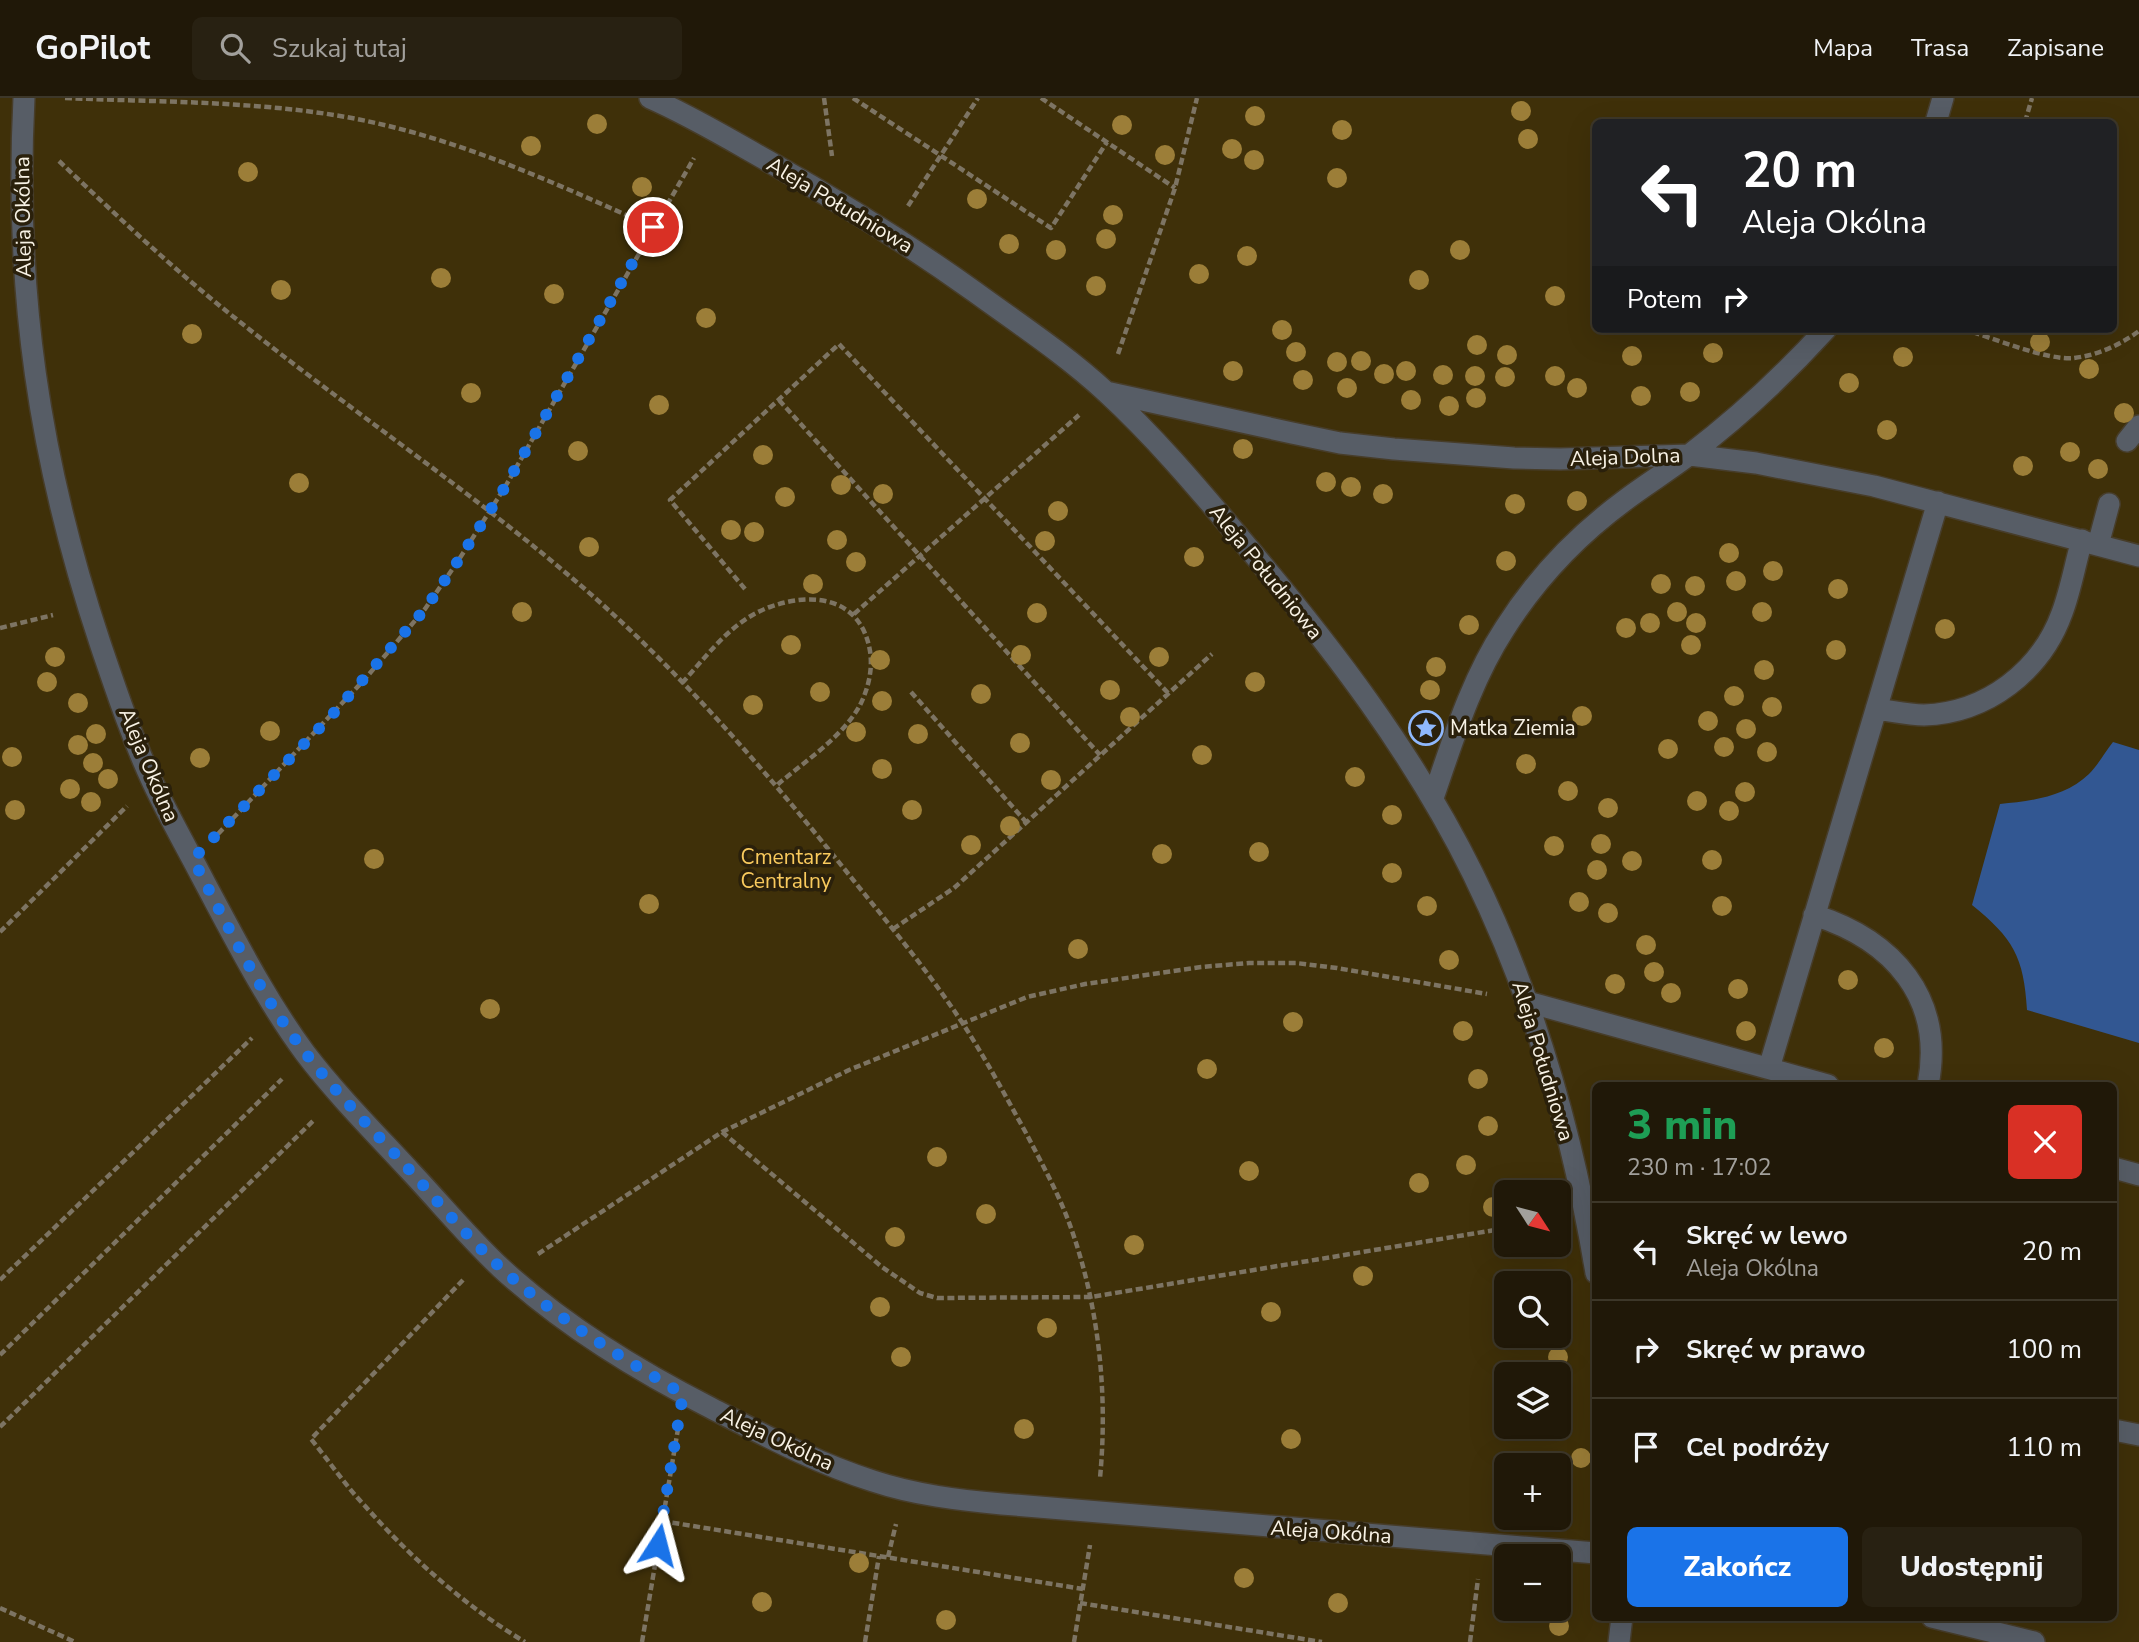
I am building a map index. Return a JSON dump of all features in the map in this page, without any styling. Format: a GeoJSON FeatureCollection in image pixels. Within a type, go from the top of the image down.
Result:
{"type":"FeatureCollection","features":[{"type":"Feature","properties":{"kind":"street","name":"Aleja Okólna"},"geometry":{"type":"LineString","coordinates":[[24,98],[22,212],[28,325],[46,445],[87,604],[152,781],[254,974],[307,1055],[340,1095],[488,1255],[546,1306],[598,1343],[683,1394],[803,1455],[874,1482],[961,1500],[1592,1553]]}},
{"type":"Feature","properties":{"kind":"street","name":"Aleja Południowa"},"geometry":{"type":"LineString","coordinates":[[650,98],[711,128],[829,196],[890,234],[1022,326],[1106,392],[1189,478],[1282,589],[1347,672],[1433,798],[1474,875],[1528,1002],[1557,1093],[1592,1253]]}},
{"type":"Feature","properties":{"kind":"street"},"geometry":{"type":"LineString","coordinates":[[1937,119],[1943,98]]}},
{"type":"Feature","properties":{"kind":"street"},"geometry":{"type":"LineString","coordinates":[[1433,798],[1460,719],[1482,666],[1505,627],[1533,589],[1579,539],[1622,502],[1690,455],[1745,409],[1822,333]]}},
{"type":"Feature","properties":{"kind":"street","name":"Aleja Dolna"},"geometry":{"type":"LineString","coordinates":[[1106,392],[1340,443],[1537,459],[1690,455],[1814,473],[1938,502],[2139,556]]}},
{"type":"Feature","properties":{"kind":"street"},"geometry":{"type":"LineString","coordinates":[[1769,1068],[1938,502]]}},
{"type":"Feature","properties":{"kind":"street"},"geometry":{"type":"LineString","coordinates":[[1876,709],[1923,715],[1942,713],[1991,697],[2009,686],[2039,655],[2053,633],[2090,542],[2109,504]]}},
{"type":"Feature","properties":{"kind":"street"},"geometry":{"type":"LineString","coordinates":[[1814,915],[1853,930],[1868,940],[1900,966],[1912,983],[1928,1021],[1931,1045],[1928,1082]]}},
{"type":"Feature","properties":{"kind":"street"},"geometry":{"type":"LineString","coordinates":[[1528,1002],[1818,1082]]}},
{"type":"Feature","properties":{"kind":"street"},"geometry":{"type":"LineString","coordinates":[[2117,1169],[2139,1175]]}},
{"type":"Feature","properties":{"kind":"street"},"geometry":{"type":"LineString","coordinates":[[2117,1431],[2139,1436]]}},
{"type":"Feature","properties":{"kind":"street"},"geometry":{"type":"LineString","coordinates":[[1619,1642],[1622,1621]]}},
{"type":"Feature","properties":{"kind":"street"},"geometry":{"type":"LineString","coordinates":[[1948,1621],[2034,1642]]}},
{"type":"Feature","properties":{"kind":"path"},"geometry":{"type":"LineString","coordinates":[[65,98],[264,106],[336,115],[445,141],[502,160],[653,227]]}},
{"type":"Feature","properties":{"kind":"path"},"geometry":{"type":"LineString","coordinates":[[824,98],[831,147],[829,196]]}},
{"type":"Feature","properties":{"kind":"path"},"geometry":{"type":"LineString","coordinates":[[853,98],[1051,228],[1107,142]]}},
{"type":"Feature","properties":{"kind":"path"},"geometry":{"type":"LineString","coordinates":[[890,234],[978,98]]}},
{"type":"Feature","properties":{"kind":"path"},"geometry":{"type":"LineString","coordinates":[[1041,98],[1175,188]]}},
{"type":"Feature","properties":{"kind":"path"},"geometry":{"type":"LineString","coordinates":[[854,614],[1106,392],[1175,188],[1197,98]]}},
{"type":"Feature","properties":{"kind":"path"},"geometry":{"type":"LineString","coordinates":[[2026,119],[2032,98]]}},
{"type":"Feature","properties":{"kind":"path"},"geometry":{"type":"LineString","coordinates":[[22,127],[189,281],[490,511],[636,636],[777,785],[893,929],[962,1023],[1058,1194],[1091,1297],[1098,1340],[1103,1423],[1101,1473],[1074,1642]]}},
{"type":"Feature","properties":{"kind":"path"},"geometry":{"type":"LineString","coordinates":[[193,859],[332,715],[431,600],[490,511],[711,128]]}},
{"type":"Feature","properties":{"kind":"path"},"geometry":{"type":"LineString","coordinates":[[1976,333],[2050,356],[2072,359],[2123,343],[2139,331]]}},
{"type":"Feature","properties":{"kind":"path"},"geometry":{"type":"LineString","coordinates":[[745,589],[670,500],[839,344],[1168,693]]}},
{"type":"Feature","properties":{"kind":"path"},"geometry":{"type":"LineString","coordinates":[[779,400],[1100,755]]}},
{"type":"Feature","properties":{"kind":"path"},"geometry":{"type":"LineString","coordinates":[[682,684],[740,621],[769,607],[808,599],[827,601],[854,614],[862,625],[871,655],[871,675],[866,692],[858,709],[845,725],[777,785]]}},
{"type":"Feature","properties":{"kind":"path"},"geometry":{"type":"LineString","coordinates":[[0,628],[87,604]]}},
{"type":"Feature","properties":{"kind":"path"},"geometry":{"type":"LineString","coordinates":[[893,929],[954,888],[1212,654]]}},
{"type":"Feature","properties":{"kind":"path"},"geometry":{"type":"LineString","coordinates":[[911,692],[1026,822]]}},
{"type":"Feature","properties":{"kind":"path"},"geometry":{"type":"LineString","coordinates":[[0,932],[152,781]]}},
{"type":"Feature","properties":{"kind":"path"},"geometry":{"type":"LineString","coordinates":[[509,1274],[722,1132],[849,1070],[1027,997],[1084,984],[1201,967],[1296,963],[1528,1002]]}},
{"type":"Feature","properties":{"kind":"path"},"geometry":{"type":"LineString","coordinates":[[0,1280],[278,1013]]}},
{"type":"Feature","properties":{"kind":"path"},"geometry":{"type":"LineString","coordinates":[[0,1355],[307,1055]]}},
{"type":"Feature","properties":{"kind":"path"},"geometry":{"type":"LineString","coordinates":[[0,1427],[340,1095]]}},
{"type":"Feature","properties":{"kind":"path"},"geometry":{"type":"LineString","coordinates":[[722,1132],[882,1267],[920,1293],[937,1298],[1091,1297],[1494,1230]]}},
{"type":"Feature","properties":{"kind":"path"},"geometry":{"type":"LineString","coordinates":[[488,1255],[311,1439],[364,1506],[402,1545],[477,1610],[525,1642]]}},
{"type":"Feature","properties":{"kind":"path"},"geometry":{"type":"LineString","coordinates":[[642,1642],[683,1394]]}},
{"type":"Feature","properties":{"kind":"path"},"geometry":{"type":"LineString","coordinates":[[662,1521],[1083,1589]]}},
{"type":"Feature","properties":{"kind":"path"},"geometry":{"type":"LineString","coordinates":[[1469,1642],[1483,1544]]}},
{"type":"Feature","properties":{"kind":"path"},"geometry":{"type":"LineString","coordinates":[[865,1642],[879,1556]]}},
{"type":"Feature","properties":{"kind":"path"},"geometry":{"type":"LineString","coordinates":[[1080,1603],[1281,1639],[1322,1642]]}},
{"type":"Feature","properties":{"kind":"path"},"geometry":{"type":"LineString","coordinates":[[0,1608],[75,1642]]}},
{"type":"Feature","properties":{"kind":"green space","name":"Cmentarz Centralny"},"geometry":{"type":"Polygon","coordinates":[[[0,98],[2139,98],[2139,1642],[0,1642],[0,98]]]}},
{"type":"Feature","properties":{"kind":"water"},"geometry":{"type":"Polygon","coordinates":[[[2113,742],[2139,750],[2139,1043],[2027,1010],[2023,976],[2014,950],[1997,928],[1972,905],[2000,804],[2058,793],[2080,782],[2113,742]]]}},
{"type":"Feature","properties":{"kind":"place","name":"Matka Ziemia"},"geometry":{"type":"Point","coordinates":[1426,728]}},
{"type":"Feature","properties":{"kind":"route"},"geometry":{"type":"LineString","coordinates":[[653,227],[505,487],[425,609],[365,680],[193,859],[254,974],[278,1013],[307,1055],[340,1095],[499,1267],[546,1306],[598,1343],[683,1394],[658,1545]]}}]}
